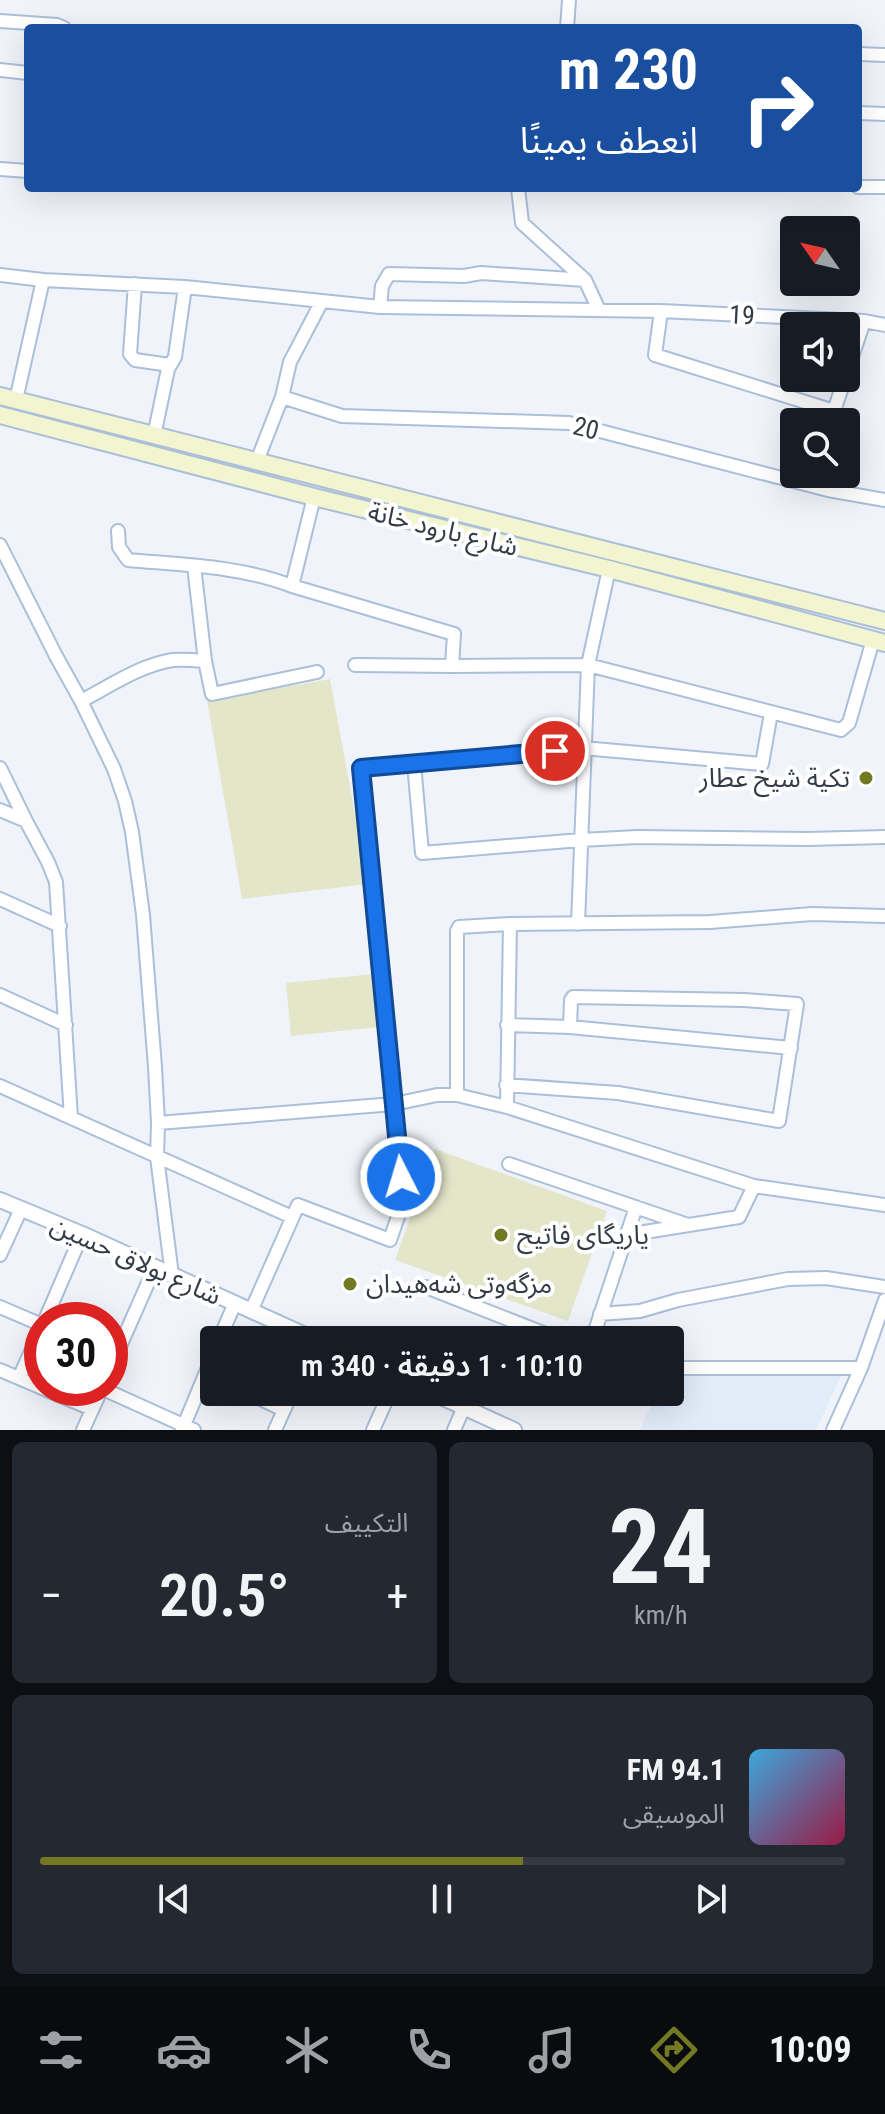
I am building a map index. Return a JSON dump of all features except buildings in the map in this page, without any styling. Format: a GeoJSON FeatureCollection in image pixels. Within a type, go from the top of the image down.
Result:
{"type":"FeatureCollection","features":[{"type":"Feature","properties":{"kind":"main road","name":"شارع بارود خانة"},"geometry":{"type":"LineString","coordinates":[[8,398],[885,621]]}},
{"type":"Feature","properties":{"kind":"main road","name":"شارع بارود خانة"},"geometry":{"type":"LineString","coordinates":[[0,415],[314,497],[609,569],[879,642]]}},
{"type":"Feature","properties":{"kind":"main road"},"geometry":{"type":"LineString","coordinates":[[201,467],[206,449]]}},
{"type":"Feature","properties":{"kind":"street"},"geometry":{"type":"LineString","coordinates":[[567,24],[569,0]]}},
{"type":"Feature","properties":{"kind":"street"},"geometry":{"type":"LineString","coordinates":[[0,21],[43,24]]}},
{"type":"Feature","properties":{"kind":"street"},"geometry":{"type":"LineString","coordinates":[[862,54],[885,55]]}},
{"type":"Feature","properties":{"kind":"street"},"geometry":{"type":"LineString","coordinates":[[0,70],[24,73]]}},
{"type":"Feature","properties":{"kind":"street"},"geometry":{"type":"LineString","coordinates":[[862,113],[885,114]]}},
{"type":"Feature","properties":{"kind":"street"},"geometry":{"type":"LineString","coordinates":[[0,169],[24,171]]}},
{"type":"Feature","properties":{"kind":"street"},"geometry":{"type":"LineString","coordinates":[[862,187],[885,187]]}},
{"type":"Feature","properties":{"kind":"street"},"geometry":{"type":"LineString","coordinates":[[518,192],[522,223],[585,280],[599,310]]}},
{"type":"Feature","properties":{"kind":"street"},"geometry":{"type":"LineString","coordinates":[[380,307],[382,286],[389,274],[464,276],[481,273],[585,280]]}},
{"type":"Feature","properties":{"kind":"street","name":"19"},"geometry":{"type":"LineString","coordinates":[[0,275],[185,287],[380,307],[661,311],[864,321],[885,325]]}},
{"type":"Feature","properties":{"kind":"street"},"geometry":{"type":"LineString","coordinates":[[8,398],[43,280]]}},
{"type":"Feature","properties":{"kind":"street"},"geometry":{"type":"LineString","coordinates":[[135,284],[130,354],[135,360],[170,365]]}},
{"type":"Feature","properties":{"kind":"street"},"geometry":{"type":"LineString","coordinates":[[154,436],[170,365],[175,357],[185,287]]}},
{"type":"Feature","properties":{"kind":"street"},"geometry":{"type":"LineString","coordinates":[[257,461],[282,397],[290,362],[322,301]]}},
{"type":"Feature","properties":{"kind":"street"},"geometry":{"type":"LineString","coordinates":[[661,311],[655,355],[811,408]]}},
{"type":"Feature","properties":{"kind":"street"},"geometry":{"type":"LineString","coordinates":[[860,333],[864,321]]}},
{"type":"Feature","properties":{"kind":"street","name":"20"},"geometry":{"type":"LineString","coordinates":[[282,397],[342,416],[569,423],[828,490],[885,500]]}},
{"type":"Feature","properties":{"kind":"street"},"geometry":{"type":"LineString","coordinates":[[292,586],[314,497]]}},
{"type":"Feature","properties":{"kind":"street"},"geometry":{"type":"LineString","coordinates":[[118,531],[119,547],[128,560],[269,577],[454,634],[452,666]]}},
{"type":"Feature","properties":{"kind":"street"},"geometry":{"type":"LineString","coordinates":[[0,545],[81,701],[114,769],[125,801],[143,915],[158,1123],[157,1157],[172,1275]]}},
{"type":"Feature","properties":{"kind":"street"},"geometry":{"type":"LineString","coordinates":[[194,566],[212,694],[317,672]]}},
{"type":"Feature","properties":{"kind":"street"},"geometry":{"type":"LineString","coordinates":[[578,924],[588,665],[609,569]]}},
{"type":"Feature","properties":{"kind":"street"},"geometry":{"type":"LineString","coordinates":[[355,665],[588,665],[841,730],[849,723],[879,642]]}},
{"type":"Feature","properties":{"kind":"street"},"geometry":{"type":"LineString","coordinates":[[81,701],[152,666],[178,660],[205,661]]}},
{"type":"Feature","properties":{"kind":"street"},"geometry":{"type":"LineString","coordinates":[[251,1311],[298,1205],[390,1240],[403,1202],[361,768],[583,748],[762,764],[771,713]]}},
{"type":"Feature","properties":{"kind":"street"},"geometry":{"type":"LineString","coordinates":[[414,764],[422,853],[637,837],[885,837]]}},
{"type":"Feature","properties":{"kind":"street"},"geometry":{"type":"LineString","coordinates":[[0,768],[56,882],[71,1118]]}},
{"type":"Feature","properties":{"kind":"street"},"geometry":{"type":"LineString","coordinates":[[0,810],[26,821]]}},
{"type":"Feature","properties":{"kind":"street"},"geometry":{"type":"LineString","coordinates":[[0,899],[60,926]]}},
{"type":"Feature","properties":{"kind":"street"},"geometry":{"type":"LineString","coordinates":[[457,1095],[459,927],[710,922],[812,914],[885,916]]}},
{"type":"Feature","properties":{"kind":"street"},"geometry":{"type":"LineString","coordinates":[[507,1107],[510,924]]}},
{"type":"Feature","properties":{"kind":"street"},"geometry":{"type":"LineString","coordinates":[[0,995],[66,1025]]}},
{"type":"Feature","properties":{"kind":"street"},"geometry":{"type":"LineString","coordinates":[[506,1085],[618,1093],[779,1121],[797,1004],[573,997],[570,1027]]}},
{"type":"Feature","properties":{"kind":"street"},"geometry":{"type":"LineString","coordinates":[[507,1025],[570,1027],[791,1048]]}},
{"type":"Feature","properties":{"kind":"street"},"geometry":{"type":"LineString","coordinates":[[0,1086],[292,1217]]}},
{"type":"Feature","properties":{"kind":"street"},"geometry":{"type":"LineString","coordinates":[[158,1123],[394,1104],[437,1095],[457,1095],[507,1107],[754,1186],[885,1205]]}},
{"type":"Feature","properties":{"kind":"street"},"geometry":{"type":"LineString","coordinates":[[509,1164],[688,1225]]}},
{"type":"Feature","properties":{"kind":"street"},"geometry":{"type":"LineString","coordinates":[[626,1235],[739,1217],[754,1186]]}},
{"type":"Feature","properties":{"kind":"street","name":"شارع بولاق حسين"},"geometry":{"type":"LineString","coordinates":[[0,1200],[285,1326]]}},
{"type":"Feature","properties":{"kind":"street"},"geometry":{"type":"LineString","coordinates":[[596,1326],[636,1207]]}},
{"type":"Feature","properties":{"kind":"street"},"geometry":{"type":"LineString","coordinates":[[0,1255],[21,1209]]}},
{"type":"Feature","properties":{"kind":"street"},"geometry":{"type":"LineString","coordinates":[[53,1302],[82,1234]]}},
{"type":"Feature","properties":{"kind":"street"},"geometry":{"type":"LineString","coordinates":[[128,1325],[155,1267]]}},
{"type":"Feature","properties":{"kind":"street"},"geometry":{"type":"LineString","coordinates":[[600,1314],[640,1311],[678,1300],[788,1279],[826,1278],[885,1287]]}},
{"type":"Feature","properties":{"kind":"street"},"geometry":{"type":"LineString","coordinates":[[426,1287],[525,1326]]}},
{"type":"Feature","properties":{"kind":"street"},"geometry":{"type":"LineString","coordinates":[[833,1430],[861,1368],[885,1300]]}},
{"type":"Feature","properties":{"kind":"street"},"geometry":{"type":"LineString","coordinates":[[225,1326],[235,1303]]}},
{"type":"Feature","properties":{"kind":"street"},"geometry":{"type":"LineString","coordinates":[[0,1307],[24,1318]]}},
{"type":"Feature","properties":{"kind":"street"},"geometry":{"type":"LineString","coordinates":[[19,1378],[24,1367]]}},
{"type":"Feature","properties":{"kind":"street"},"geometry":{"type":"LineString","coordinates":[[684,1368],[861,1368]]}},
{"type":"Feature","properties":{"kind":"street"},"geometry":{"type":"LineString","coordinates":[[0,1370],[24,1380]]}},
{"type":"Feature","properties":{"kind":"street"},"geometry":{"type":"LineString","coordinates":[[128,1401],[187,1429],[200,1398]]}},
{"type":"Feature","properties":{"kind":"street"},"geometry":{"type":"LineString","coordinates":[[85,1406],[92,1409]]}},
{"type":"Feature","properties":{"kind":"street"},"geometry":{"type":"LineString","coordinates":[[83,1430],[93,1406]]}},
{"type":"Feature","properties":{"kind":"street"},"geometry":{"type":"LineString","coordinates":[[276,1406],[284,1410]]}},
{"type":"Feature","properties":{"kind":"street"},"geometry":{"type":"LineString","coordinates":[[275,1430],[286,1406]]}},
{"type":"Feature","properties":{"kind":"street"},"geometry":{"type":"LineString","coordinates":[[373,1430],[384,1406]]}},
{"type":"Feature","properties":{"kind":"street"},"geometry":{"type":"LineString","coordinates":[[454,1430],[464,1407],[514,1430]]}},
{"type":"Feature","properties":{"kind":"shaded area"},"geometry":{"type":"Polygon","coordinates":[[[684,1371],[843,1372],[816,1430],[640,1430],[651,1406],[684,1406],[684,1371]]]}},
{"type":"Feature","properties":{"kind":"green space"},"geometry":{"type":"Polygon","coordinates":[[[330,679],[368,884],[242,899],[207,701],[330,679]]]}},
{"type":"Feature","properties":{"kind":"green space"},"geometry":{"type":"Polygon","coordinates":[[[373,974],[379,1027],[291,1036],[286,983],[373,974]]]}},
{"type":"Feature","properties":{"kind":"green space","name":"یاریگای فاتیح"},"geometry":{"type":"Polygon","coordinates":[[[435,1149],[607,1211],[568,1321],[395,1260],[435,1149]]]}},
{"type":"Feature","properties":{"kind":"place","name":"تكية شيخ عطار"},"geometry":{"type":"Point","coordinates":[866,778]}},
{"type":"Feature","properties":{"kind":"place","name":"یاریگای فاتیح"},"geometry":{"type":"Point","coordinates":[501,1235]}},
{"type":"Feature","properties":{"kind":"place","name":"مزگەوتی شەهیدان"},"geometry":{"type":"Point","coordinates":[350,1284]}},
{"type":"Feature","properties":{"kind":"route"},"geometry":{"type":"LineString","coordinates":[[401,1177],[361,768],[555,751]]}}]}
